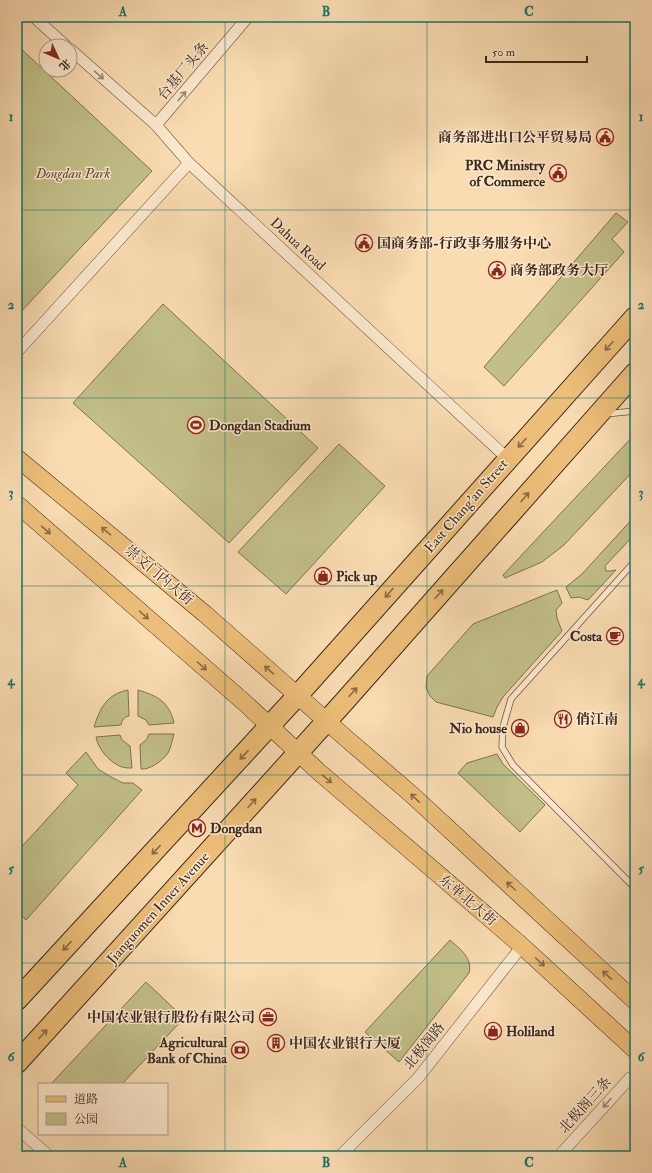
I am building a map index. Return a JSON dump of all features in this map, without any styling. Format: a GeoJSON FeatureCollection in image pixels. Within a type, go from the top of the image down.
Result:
{"type":"FeatureCollection","features":[{"type":"Feature","properties":{"kind":"highway","name":"East Chang'an Street"},"geometry":{"type":"LineString","coordinates":[[270,726],[635,317]]}},
{"type":"Feature","properties":{"kind":"highway"},"geometry":{"type":"LineString","coordinates":[[327,721],[635,373]]}},
{"type":"Feature","properties":{"kind":"highway","name":"Jianguomen Inner Avenue"},"geometry":{"type":"LineString","coordinates":[[17,1063],[327,721]]}},
{"type":"Feature","properties":{"kind":"highway"},"geometry":{"type":"LineString","coordinates":[[17,1000],[270,726]]}},
{"type":"Feature","properties":{"kind":"main road","name":"崇文门内大街"},"geometry":{"type":"LineString","coordinates":[[17,458],[145,563],[327,721]]}},
{"type":"Feature","properties":{"kind":"main road"},"geometry":{"type":"LineString","coordinates":[[17,504],[270,726]]}},
{"type":"Feature","properties":{"kind":"main road"},"geometry":{"type":"LineString","coordinates":[[327,721],[411,794],[635,1001]]}},
{"type":"Feature","properties":{"kind":"main road","name":"东单北大街"},"geometry":{"type":"LineString","coordinates":[[270,726],[319,772],[522,946],[635,1050]]}},
{"type":"Feature","properties":{"kind":"street"},"geometry":{"type":"LineString","coordinates":[[34,17],[57,38]]}},
{"type":"Feature","properties":{"kind":"street","name":"台基厂头条"},"geometry":{"type":"LineString","coordinates":[[156,125],[248,17]]}},
{"type":"Feature","properties":{"kind":"street","name":"Dahua Road"},"geometry":{"type":"LineString","coordinates":[[78,56],[156,125],[189,163],[508,459]]}},
{"type":"Feature","properties":{"kind":"street"},"geometry":{"type":"LineString","coordinates":[[17,352],[189,163]]}},
{"type":"Feature","properties":{"kind":"street","name":"北极阁路"},"geometry":{"type":"LineString","coordinates":[[340,1156],[418,1078],[522,946]]}},
{"type":"Feature","properties":{"kind":"street","name":"北极阁三条"},"geometry":{"type":"LineString","coordinates":[[559,1156],[630,1078],[635,1077]]}},
{"type":"Feature","properties":{"kind":"street"},"geometry":{"type":"LineString","coordinates":[[17,1128],[49,1156]]}},
{"type":"Feature","properties":{"kind":"lane"},"geometry":{"type":"LineString","coordinates":[[598,414],[635,412]]}},
{"type":"Feature","properties":{"kind":"lane"},"geometry":{"type":"LineString","coordinates":[[635,561],[511,699],[503,727],[502,746],[513,765],[635,888]]}},
{"type":"Feature","properties":{"kind":"green space","name":"Dongdan Park"},"geometry":{"type":"Polygon","coordinates":[[[17,45],[38,65],[38,78],[52,78],[152,171],[17,316],[17,45]]]}},
{"type":"Feature","properties":{"kind":"green space"},"geometry":{"type":"Polygon","coordinates":[[[616,213],[628,222],[612,239],[624,252],[504,386],[484,367],[616,213]]]}},
{"type":"Feature","properties":{"kind":"green space","name":"Dongdan Stadium"},"geometry":{"type":"Polygon","coordinates":[[[163,304],[318,448],[229,543],[73,403],[163,304]]]}},
{"type":"Feature","properties":{"kind":"green space"},"geometry":{"type":"Polygon","coordinates":[[[635,434],[635,469],[564,545],[542,562],[505,578],[503,575],[635,434]]]}},
{"type":"Feature","properties":{"kind":"green space"},"geometry":{"type":"Polygon","coordinates":[[[339,444],[385,486],[286,594],[238,552],[339,444]]]}},
{"type":"Feature","properties":{"kind":"green space"},"geometry":{"type":"Polygon","coordinates":[[[635,516],[635,534],[605,566],[606,571],[616,570],[588,600],[579,597],[571,598],[566,587],[582,574],[635,516]]]}},
{"type":"Feature","properties":{"kind":"green space"},"geometry":{"type":"Polygon","coordinates":[[[557,590],[562,603],[556,610],[557,618],[562,631],[503,697],[493,717],[436,702],[430,696],[426,688],[427,676],[473,624],[557,590]]]}},
{"type":"Feature","properties":{"kind":"green space"},"geometry":{"type":"Polygon","coordinates":[[[128,690],[129,716],[124,719],[121,725],[94,727],[105,703],[115,695],[128,690]]]}},
{"type":"Feature","properties":{"kind":"green space"},"geometry":{"type":"Polygon","coordinates":[[[138,690],[162,701],[169,710],[174,723],[149,725],[146,720],[138,716],[138,690]]]}},
{"type":"Feature","properties":{"kind":"green space"},"geometry":{"type":"Polygon","coordinates":[[[149,734],[174,734],[168,753],[159,762],[148,768],[141,769],[140,745],[147,739],[149,734]]]}},
{"type":"Feature","properties":{"kind":"green space"},"geometry":{"type":"Polygon","coordinates":[[[120,735],[122,740],[130,746],[132,768],[122,767],[109,759],[99,746],[96,737],[120,735]]]}},
{"type":"Feature","properties":{"kind":"green space"},"geometry":{"type":"Polygon","coordinates":[[[86,752],[98,769],[123,783],[133,783],[142,790],[26,920],[17,911],[17,852],[78,785],[66,773],[86,752]]]}},
{"type":"Feature","properties":{"kind":"green space"},"geometry":{"type":"Polygon","coordinates":[[[497,754],[503,764],[545,805],[520,832],[458,773],[467,763],[497,754]]]}},
{"type":"Feature","properties":{"kind":"green space"},"geometry":{"type":"Polygon","coordinates":[[[450,940],[465,954],[469,963],[469,973],[399,1062],[365,1032],[450,940]]]}},
{"type":"Feature","properties":{"kind":"green space"},"geometry":{"type":"Polygon","coordinates":[[[146,982],[184,1018],[123,1083],[52,1083],[146,982]]]}},
{"type":"Feature","properties":{"kind":"place","name":"商务部进出口公平贸易局"},"geometry":{"type":"Point","coordinates":[605,137]}},
{"type":"Feature","properties":{"kind":"place","name":"PRC Ministry of Commerce"},"geometry":{"type":"Point","coordinates":[558,173]}},
{"type":"Feature","properties":{"kind":"place","name":"国商务部-行政事务服务中心"},"geometry":{"type":"Point","coordinates":[364,243]}},
{"type":"Feature","properties":{"kind":"place","name":"商务部政务大厅"},"geometry":{"type":"Point","coordinates":[497,270]}},
{"type":"Feature","properties":{"kind":"place","name":"Dongdan Stadium"},"geometry":{"type":"Point","coordinates":[196,425]}},
{"type":"Feature","properties":{"kind":"place","name":"Pick up"},"geometry":{"type":"Point","coordinates":[323,576]}},
{"type":"Feature","properties":{"kind":"place","name":"Costa"},"geometry":{"type":"Point","coordinates":[615,636]}},
{"type":"Feature","properties":{"kind":"place","name":"俏江南"},"geometry":{"type":"Point","coordinates":[563,719]}},
{"type":"Feature","properties":{"kind":"place","name":"Nio house"},"geometry":{"type":"Point","coordinates":[520,728]}},
{"type":"Feature","properties":{"kind":"place","name":"Dongdan"},"geometry":{"type":"Point","coordinates":[197,828]}},
{"type":"Feature","properties":{"kind":"place","name":"中国农业银行股份有限公司"},"geometry":{"type":"Point","coordinates":[268,1017]}},
{"type":"Feature","properties":{"kind":"place","name":"Holiland"},"geometry":{"type":"Point","coordinates":[493,1031]}},
{"type":"Feature","properties":{"kind":"place","name":"中国农业银行大厦"},"geometry":{"type":"Point","coordinates":[276,1043]}},
{"type":"Feature","properties":{"kind":"place","name":"Agricultural Bank of China"},"geometry":{"type":"Point","coordinates":[240,1050]}}]}
